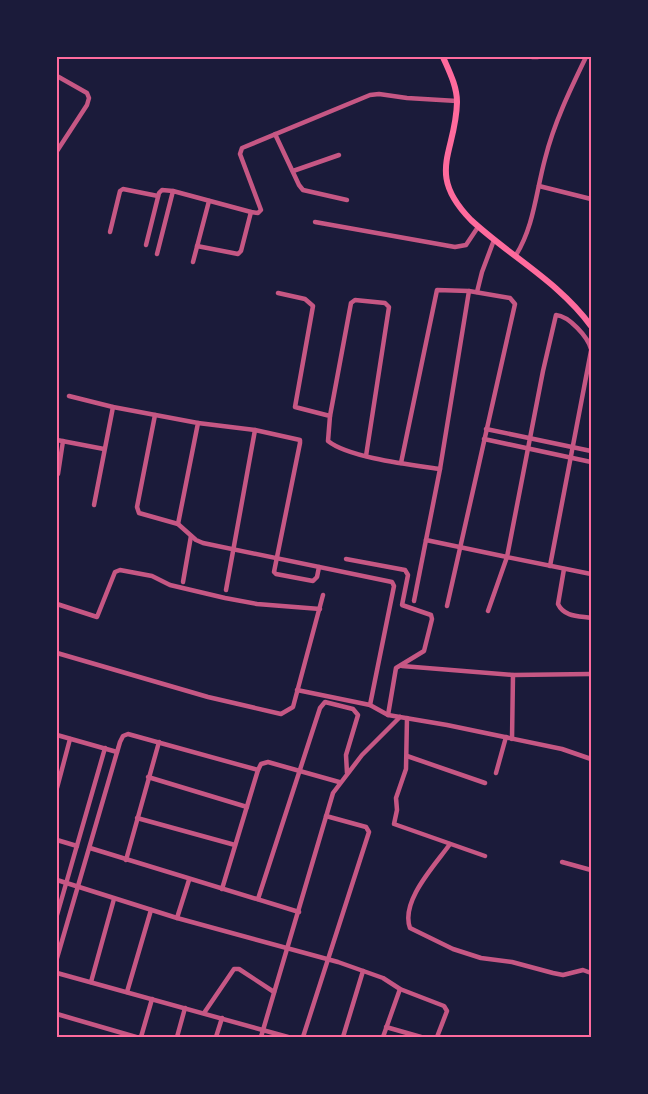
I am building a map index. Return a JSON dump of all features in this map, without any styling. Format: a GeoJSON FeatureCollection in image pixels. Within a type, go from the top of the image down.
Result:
{"type":"FeatureCollection","features":[{"type":"Feature","properties":{"kind":"main road"},"geometry":{"type":"LineString","coordinates":[[443,57],[456,89],[457,101],[445,170],[451,193],[460,209],[478,227],[516,255],[578,308],[591,326]]}},
{"type":"Feature","properties":{"kind":"street"},"geometry":{"type":"LineString","coordinates":[[532,57],[538,57]]}},
{"type":"Feature","properties":{"kind":"street"},"geometry":{"type":"LineString","coordinates":[[516,255],[531,223],[544,160],[559,115],[586,57]]}},
{"type":"Feature","properties":{"kind":"street"},"geometry":{"type":"LineString","coordinates":[[57,76],[87,93],[89,98],[87,105],[57,151]]}},
{"type":"Feature","properties":{"kind":"street"},"geometry":{"type":"LineString","coordinates":[[146,245],[158,196],[162,190],[251,212],[258,213],[261,210],[240,151],[242,147],[370,95],[457,101]]}},
{"type":"Feature","properties":{"kind":"street"},"geometry":{"type":"LineString","coordinates":[[275,134],[303,190],[347,200]]}},
{"type":"Feature","properties":{"kind":"street"},"geometry":{"type":"LineString","coordinates":[[293,171],[339,155]]}},
{"type":"Feature","properties":{"kind":"street"},"geometry":{"type":"LineString","coordinates":[[539,186],[591,199]]}},
{"type":"Feature","properties":{"kind":"street"},"geometry":{"type":"LineString","coordinates":[[110,232],[120,191],[123,189],[158,196]]}},
{"type":"Feature","properties":{"kind":"street"},"geometry":{"type":"LineString","coordinates":[[157,254],[173,191]]}},
{"type":"Feature","properties":{"kind":"street"},"geometry":{"type":"LineString","coordinates":[[193,262],[209,201]]}},
{"type":"Feature","properties":{"kind":"street"},"geometry":{"type":"LineString","coordinates":[[197,246],[238,254],[241,251],[251,212]]}},
{"type":"Feature","properties":{"kind":"street"},"geometry":{"type":"LineString","coordinates":[[315,222],[455,247],[466,245],[478,227]]}},
{"type":"Feature","properties":{"kind":"street"},"geometry":{"type":"LineString","coordinates":[[477,292],[494,240]]}},
{"type":"Feature","properties":{"kind":"street"},"geometry":{"type":"LineString","coordinates":[[401,463],[436,292],[439,289],[470,291],[510,298],[515,304],[447,606]]}},
{"type":"Feature","properties":{"kind":"street"},"geometry":{"type":"LineString","coordinates":[[414,601],[440,468],[470,291]]}},
{"type":"Feature","properties":{"kind":"street"},"geometry":{"type":"LineString","coordinates":[[278,293],[305,299],[313,306],[295,407],[330,416]]}},
{"type":"Feature","properties":{"kind":"street"},"geometry":{"type":"LineString","coordinates":[[366,456],[389,307],[386,303],[355,300],[351,303],[330,416],[328,441],[333,445],[366,456],[440,468]]}},
{"type":"Feature","properties":{"kind":"street"},"geometry":{"type":"LineString","coordinates":[[488,611],[507,557],[556,315],[559,315],[568,320],[589,342],[591,350],[550,566]]}},
{"type":"Feature","properties":{"kind":"street"},"geometry":{"type":"LineString","coordinates":[[69,396],[154,415],[298,438],[300,443],[275,573],[315,580],[319,567]]}},
{"type":"Feature","properties":{"kind":"street"},"geometry":{"type":"LineString","coordinates":[[94,505],[113,407]]}},
{"type":"Feature","properties":{"kind":"street"},"geometry":{"type":"LineString","coordinates":[[154,415],[137,511],[141,515],[178,524],[203,543],[392,582],[394,586],[370,705]]}},
{"type":"Feature","properties":{"kind":"street"},"geometry":{"type":"LineString","coordinates":[[178,524],[198,423]]}},
{"type":"Feature","properties":{"kind":"street"},"geometry":{"type":"LineString","coordinates":[[486,429],[591,451]]}},
{"type":"Feature","properties":{"kind":"street"},"geometry":{"type":"LineString","coordinates":[[226,590],[255,430]]}},
{"type":"Feature","properties":{"kind":"street"},"geometry":{"type":"LineString","coordinates":[[484,439],[591,462]]}},
{"type":"Feature","properties":{"kind":"street"},"geometry":{"type":"LineString","coordinates":[[58,474],[60,441],[104,449]]}},
{"type":"Feature","properties":{"kind":"street"},"geometry":{"type":"LineString","coordinates":[[183,582],[191,536]]}},
{"type":"Feature","properties":{"kind":"street"},"geometry":{"type":"LineString","coordinates":[[426,540],[591,574]]}},
{"type":"Feature","properties":{"kind":"street"},"geometry":{"type":"LineString","coordinates":[[346,560],[405,570],[408,575],[402,605],[431,615],[424,651],[396,668],[388,715]]}},
{"type":"Feature","properties":{"kind":"street"},"geometry":{"type":"LineString","coordinates":[[564,568],[558,604],[561,610],[567,614],[591,618]]}},
{"type":"Feature","properties":{"kind":"street"},"geometry":{"type":"LineString","coordinates":[[57,604],[97,617],[115,572],[120,570],[152,576],[170,585],[246,602],[320,609]]}},
{"type":"Feature","properties":{"kind":"street"},"geometry":{"type":"LineString","coordinates":[[57,653],[274,714],[288,712],[293,707],[323,595]]}},
{"type":"Feature","properties":{"kind":"street"},"geometry":{"type":"LineString","coordinates":[[400,666],[513,675],[591,674]]}},
{"type":"Feature","properties":{"kind":"street"},"geometry":{"type":"LineString","coordinates":[[496,773],[509,738],[513,675]]}},
{"type":"Feature","properties":{"kind":"street"},"geometry":{"type":"LineString","coordinates":[[297,690],[370,705],[388,715],[562,749],[591,759]]}},
{"type":"Feature","properties":{"kind":"street"},"geometry":{"type":"LineString","coordinates":[[258,899],[320,708],[325,702],[353,709],[358,716],[346,755],[347,773]]}},
{"type":"Feature","properties":{"kind":"street"},"geometry":{"type":"LineString","coordinates":[[261,1037],[333,793],[339,782],[362,755],[400,717]]}},
{"type":"Feature","properties":{"kind":"street"},"geometry":{"type":"LineString","coordinates":[[407,718],[406,769],[396,798],[397,810],[394,824],[485,856]]}},
{"type":"Feature","properties":{"kind":"street"},"geometry":{"type":"LineString","coordinates":[[57,915],[77,846],[111,750],[123,736],[129,734],[258,770]]}},
{"type":"Feature","properties":{"kind":"street"},"geometry":{"type":"LineString","coordinates":[[57,735],[111,750]]}},
{"type":"Feature","properties":{"kind":"street"},"geometry":{"type":"LineString","coordinates":[[57,788],[70,739]]}},
{"type":"Feature","properties":{"kind":"street"},"geometry":{"type":"LineString","coordinates":[[126,860],[159,742]]}},
{"type":"Feature","properties":{"kind":"street"},"geometry":{"type":"LineString","coordinates":[[57,958],[90,848],[111,750]]}},
{"type":"Feature","properties":{"kind":"street"},"geometry":{"type":"LineString","coordinates":[[407,756],[485,783]]}},
{"type":"Feature","properties":{"kind":"street"},"geometry":{"type":"LineString","coordinates":[[222,889],[261,764],[268,762],[339,782]]}},
{"type":"Feature","properties":{"kind":"street"},"geometry":{"type":"LineString","coordinates":[[148,777],[247,807]]}},
{"type":"Feature","properties":{"kind":"street"},"geometry":{"type":"LineString","coordinates":[[303,1037],[369,832],[366,827],[326,816]]}},
{"type":"Feature","properties":{"kind":"street"},"geometry":{"type":"LineString","coordinates":[[137,818],[235,845]]}},
{"type":"Feature","properties":{"kind":"street"},"geometry":{"type":"LineString","coordinates":[[57,840],[77,846]]}},
{"type":"Feature","properties":{"kind":"street"},"geometry":{"type":"LineString","coordinates":[[450,844],[416,892],[409,918],[410,928],[453,949],[480,958],[512,962],[553,974],[563,975],[583,970],[591,973]]}},
{"type":"Feature","properties":{"kind":"street"},"geometry":{"type":"LineString","coordinates":[[90,848],[299,912]]}},
{"type":"Feature","properties":{"kind":"street"},"geometry":{"type":"LineString","coordinates":[[562,862],[591,870]]}},
{"type":"Feature","properties":{"kind":"street"},"geometry":{"type":"LineString","coordinates":[[57,880],[177,918],[328,960],[383,978],[400,989],[444,1006],[447,1011],[437,1037]]}},
{"type":"Feature","properties":{"kind":"street"},"geometry":{"type":"LineString","coordinates":[[177,918],[189,880]]}},
{"type":"Feature","properties":{"kind":"street"},"geometry":{"type":"LineString","coordinates":[[91,982],[114,899]]}},
{"type":"Feature","properties":{"kind":"street"},"geometry":{"type":"LineString","coordinates":[[127,992],[151,910]]}},
{"type":"Feature","properties":{"kind":"street"},"geometry":{"type":"LineString","coordinates":[[204,1013],[234,969],[237,968],[274,992]]}},
{"type":"Feature","properties":{"kind":"street"},"geometry":{"type":"LineString","coordinates":[[343,1037],[363,971]]}},
{"type":"Feature","properties":{"kind":"street"},"geometry":{"type":"LineString","coordinates":[[57,973],[288,1037]]}},
{"type":"Feature","properties":{"kind":"street"},"geometry":{"type":"LineString","coordinates":[[383,1037],[400,989]]}},
{"type":"Feature","properties":{"kind":"street"},"geometry":{"type":"LineString","coordinates":[[141,1037],[152,999]]}},
{"type":"Feature","properties":{"kind":"street"},"geometry":{"type":"LineString","coordinates":[[177,1037],[185,1008]]}},
{"type":"Feature","properties":{"kind":"street"},"geometry":{"type":"LineString","coordinates":[[57,1014],[136,1037]]}},
{"type":"Feature","properties":{"kind":"street"},"geometry":{"type":"LineString","coordinates":[[216,1037],[222,1018]]}},
{"type":"Feature","properties":{"kind":"street"},"geometry":{"type":"LineString","coordinates":[[386,1027],[421,1037]]}}]}
